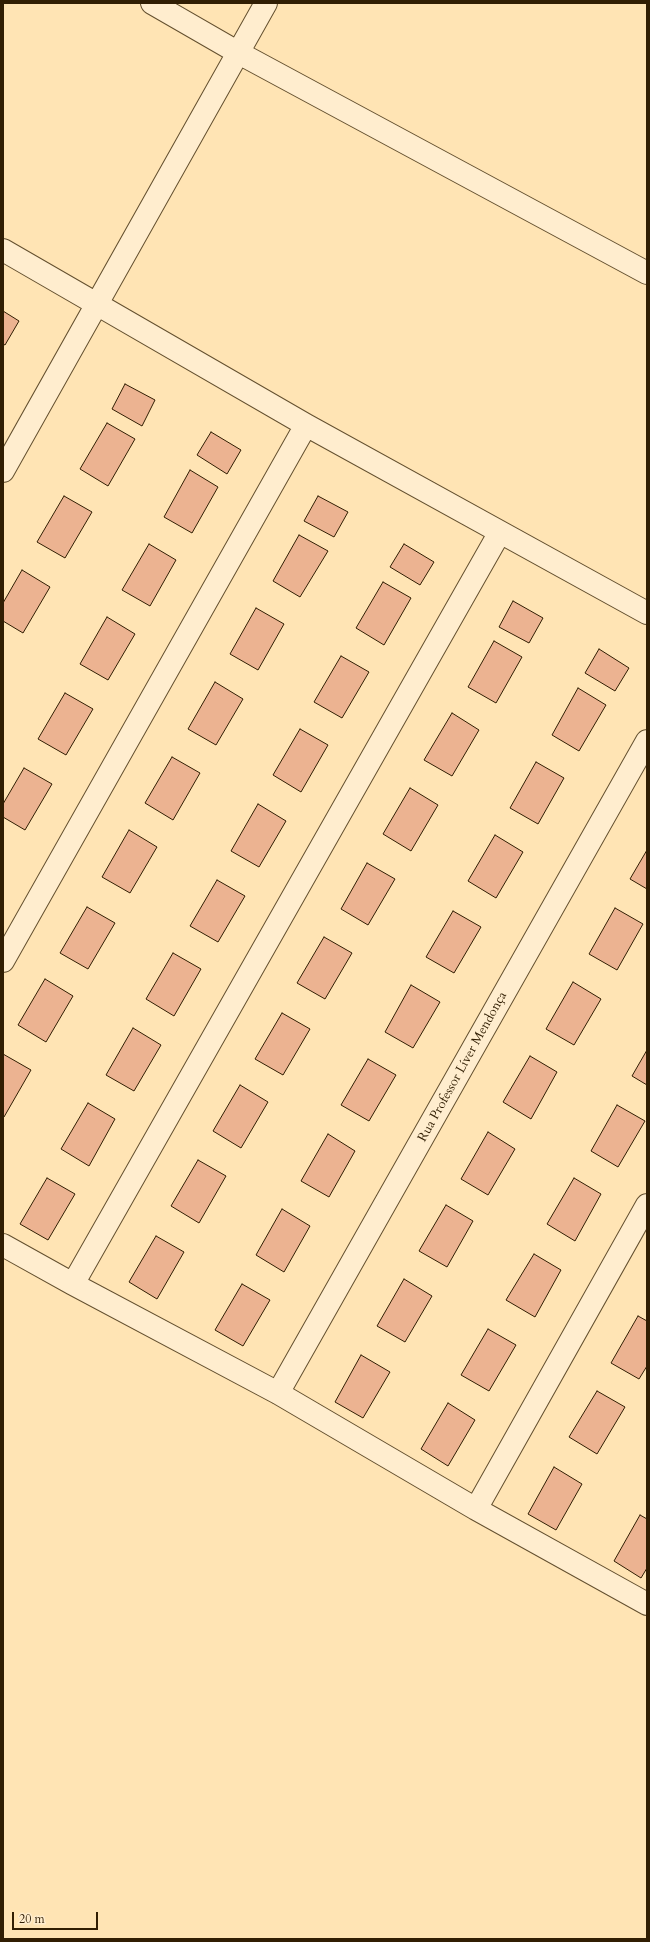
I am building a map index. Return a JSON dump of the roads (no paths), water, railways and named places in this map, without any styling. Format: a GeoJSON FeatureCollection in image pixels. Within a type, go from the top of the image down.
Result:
{"type":"FeatureCollection","features":[{"type":"Feature","properties":{"kind":"street"},"geometry":{"type":"LineString","coordinates":[[152,3],[237,52],[647,273]]}},
{"type":"Feature","properties":{"kind":"street"},"geometry":{"type":"LineString","coordinates":[[3,471],[98,304],[237,52],[266,3]]}},
{"type":"Feature","properties":{"kind":"street"},"geometry":{"type":"LineString","coordinates":[[3,250],[306,425],[647,613]]}},
{"type":"Feature","properties":{"kind":"street"},"geometry":{"type":"LineString","coordinates":[[3,961],[306,425]]}},
{"type":"Feature","properties":{"kind":"street"},"geometry":{"type":"LineString","coordinates":[[73,1284],[500,532]]}},
{"type":"Feature","properties":{"kind":"street","name":"Rua Professor Líver Mendonça"},"geometry":{"type":"LineString","coordinates":[[278,1393],[647,741]]}},
{"type":"Feature","properties":{"kind":"street"},"geometry":{"type":"LineString","coordinates":[[476,1509],[647,1205]]}},
{"type":"Feature","properties":{"kind":"street"},"geometry":{"type":"LineString","coordinates":[[3,1245],[278,1393],[476,1509],[647,1604]]}}]}
